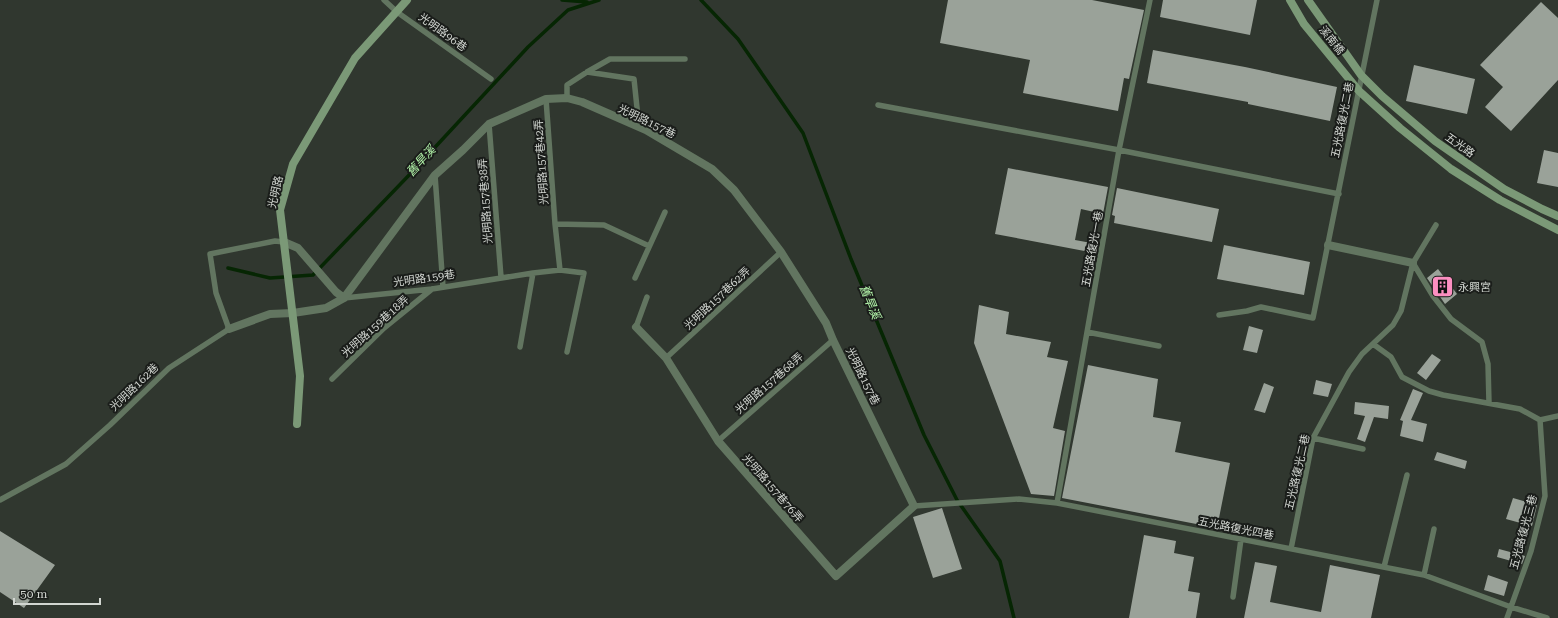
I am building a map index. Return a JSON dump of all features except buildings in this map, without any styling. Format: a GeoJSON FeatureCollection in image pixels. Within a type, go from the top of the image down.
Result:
{"type":"FeatureCollection","features":[{"type":"Feature","properties":{"kind":"main road","name":"光明路"},"geometry":{"type":"LineString","coordinates":[[297,424],[300,376],[280,210],[293,164],[354,58],[407,0]]}},
{"type":"Feature","properties":{"kind":"main road","name":"溪南橋"},"geometry":{"type":"LineString","coordinates":[[1290,0],[1304,24],[1359,91]]}},
{"type":"Feature","properties":{"kind":"main road","name":"溪南橋"},"geometry":{"type":"LineString","coordinates":[[1308,0],[1361,75]]}},
{"type":"Feature","properties":{"kind":"main road","name":"五光路"},"geometry":{"type":"LineString","coordinates":[[1361,75],[1382,96],[1435,141],[1504,189],[1542,210],[1558,216]]}},
{"type":"Feature","properties":{"kind":"main road"},"geometry":{"type":"LineString","coordinates":[[1359,91],[1400,128],[1451,169],[1500,200],[1558,230]]}},
{"type":"Feature","properties":{"kind":"street","name":"光明路157巷"},"geometry":{"type":"LineString","coordinates":[[344,298],[435,175],[489,124],[546,99],[567,98],[582,102],[639,127],[712,169],[734,190],[781,252],[826,323],[914,506]]}},
{"type":"Feature","properties":{"kind":"street"},"geometry":{"type":"LineString","coordinates":[[284,242],[298,248],[336,292],[344,298]]}},
{"type":"Feature","properties":{"kind":"street"},"geometry":{"type":"LineString","coordinates":[[1328,245],[1413,263]]}},
{"type":"Feature","properties":{"kind":"street","name":"光明路159巷"},"geometry":{"type":"LineString","coordinates":[[293,313],[326,308],[344,298]]}},
{"type":"Feature","properties":{"kind":"street","name":"光明路162巷"},"geometry":{"type":"LineString","coordinates":[[229,329],[270,314],[293,313]]}},
{"type":"Feature","properties":{"kind":"street","name":"光明路157巷76弄"},"geometry":{"type":"LineString","coordinates":[[636,327],[666,358],[718,441],[836,576],[914,506]]}},
{"type":"Feature","properties":{"kind":"lane","name":"光明路96巷"},"geometry":{"type":"LineString","coordinates":[[384,0],[397,12],[491,79]]}},
{"type":"Feature","properties":{"kind":"lane","name":"五光路復光一巷"},"geometry":{"type":"LineString","coordinates":[[1057,503],[1119,150],[1150,0]]}},
{"type":"Feature","properties":{"kind":"lane","name":"五光路復光二巷"},"geometry":{"type":"LineString","coordinates":[[1219,315],[1247,311],[1261,307],[1313,318],[1377,0]]}},
{"type":"Feature","properties":{"kind":"lane"},"geometry":{"type":"LineString","coordinates":[[567,98],[567,85],[610,59],[685,59]]}},
{"type":"Feature","properties":{"kind":"lane"},"geometry":{"type":"LineString","coordinates":[[587,72],[634,80],[639,127]]}},
{"type":"Feature","properties":{"kind":"lane","name":"光明路157巷42弄"},"geometry":{"type":"LineString","coordinates":[[546,99],[555,224],[560,270]]}},
{"type":"Feature","properties":{"kind":"lane"},"geometry":{"type":"LineString","coordinates":[[878,105],[1119,150],[1339,194]]}},
{"type":"Feature","properties":{"kind":"lane","name":"光明路157巷38弄"},"geometry":{"type":"LineString","coordinates":[[489,124],[501,277]]}},
{"type":"Feature","properties":{"kind":"lane"},"geometry":{"type":"LineString","coordinates":[[435,175],[443,287]]}},
{"type":"Feature","properties":{"kind":"lane"},"geometry":{"type":"LineString","coordinates":[[635,278],[665,212]]}},
{"type":"Feature","properties":{"kind":"lane"},"geometry":{"type":"LineString","coordinates":[[555,224],[604,225],[649,246]]}},
{"type":"Feature","properties":{"kind":"lane","name":"五光路復光二巷"},"geometry":{"type":"LineString","coordinates":[[1291,549],[1313,438],[1350,372],[1362,354],[1392,325],[1401,312],[1413,263],[1436,225]]}},
{"type":"Feature","properties":{"kind":"lane"},"geometry":{"type":"LineString","coordinates":[[229,329],[216,293],[210,254],[274,241],[284,242]]}},
{"type":"Feature","properties":{"kind":"lane","name":"光明路157巷62弄"},"geometry":{"type":"LineString","coordinates":[[666,358],[781,252]]}},
{"type":"Feature","properties":{"kind":"lane"},"geometry":{"type":"LineString","coordinates":[[1413,263],[1432,296],[1451,319],[1482,342],[1488,364],[1490,403]]}},
{"type":"Feature","properties":{"kind":"lane","name":"光明路159巷"},"geometry":{"type":"LineString","coordinates":[[344,298],[432,289],[501,277],[560,270],[584,273],[567,352]]}},
{"type":"Feature","properties":{"kind":"lane"},"geometry":{"type":"LineString","coordinates":[[520,347],[533,273]]}},
{"type":"Feature","properties":{"kind":"lane","name":"光明路159巷18弄"},"geometry":{"type":"LineString","coordinates":[[332,379],[384,328],[432,289]]}},
{"type":"Feature","properties":{"kind":"lane"},"geometry":{"type":"LineString","coordinates":[[636,327],[647,296]]}},
{"type":"Feature","properties":{"kind":"lane","name":"光明路162巷"},"geometry":{"type":"LineString","coordinates":[[0,500],[66,464],[110,425],[169,368],[229,329]]}},
{"type":"Feature","properties":{"kind":"lane"},"geometry":{"type":"LineString","coordinates":[[1087,332],[1159,346]]}},
{"type":"Feature","properties":{"kind":"lane","name":"光明路157巷68弄"},"geometry":{"type":"LineString","coordinates":[[718,441],[833,340]]}},
{"type":"Feature","properties":{"kind":"lane"},"geometry":{"type":"LineString","coordinates":[[1372,344],[1391,357],[1402,377],[1429,391],[1443,395],[1520,409],[1540,420],[1558,416]]}},
{"type":"Feature","properties":{"kind":"lane","name":"五光路復光三巷"},"geometry":{"type":"LineString","coordinates":[[1507,618],[1531,550],[1545,496],[1540,420]]}},
{"type":"Feature","properties":{"kind":"lane"},"geometry":{"type":"LineString","coordinates":[[1313,438],[1363,449]]}},
{"type":"Feature","properties":{"kind":"lane"},"geometry":{"type":"LineString","coordinates":[[1384,567],[1407,475]]}},
{"type":"Feature","properties":{"kind":"lane","name":"五光路復光四巷"},"geometry":{"type":"LineString","coordinates":[[914,506],[1019,499],[1057,503],[1424,575],[1511,607],[1547,618]]}},
{"type":"Feature","properties":{"kind":"lane"},"geometry":{"type":"LineString","coordinates":[[1424,575],[1434,529]]}},
{"type":"Feature","properties":{"kind":"lane"},"geometry":{"type":"LineString","coordinates":[[1233,597],[1241,539]]}},
{"type":"Feature","properties":{"kind":"waterway"},"geometry":{"type":"LineString","coordinates":[[562,0],[587,2]]}},
{"type":"Feature","properties":{"kind":"waterway","name":"舊旱溪"},"geometry":{"type":"LineString","coordinates":[[228,268],[270,278],[313,275],[413,171],[528,47],[568,10],[599,0]]}},
{"type":"Feature","properties":{"kind":"waterway","name":"舊旱溪"},"geometry":{"type":"LineString","coordinates":[[701,0],[738,39],[803,133],[851,259],[924,435],[957,500],[1000,561],[1014,618]]}},
{"type":"Feature","properties":{"kind":"place","name":"永興宮"},"geometry":{"type":"Point","coordinates":[1442,287]}}]}
